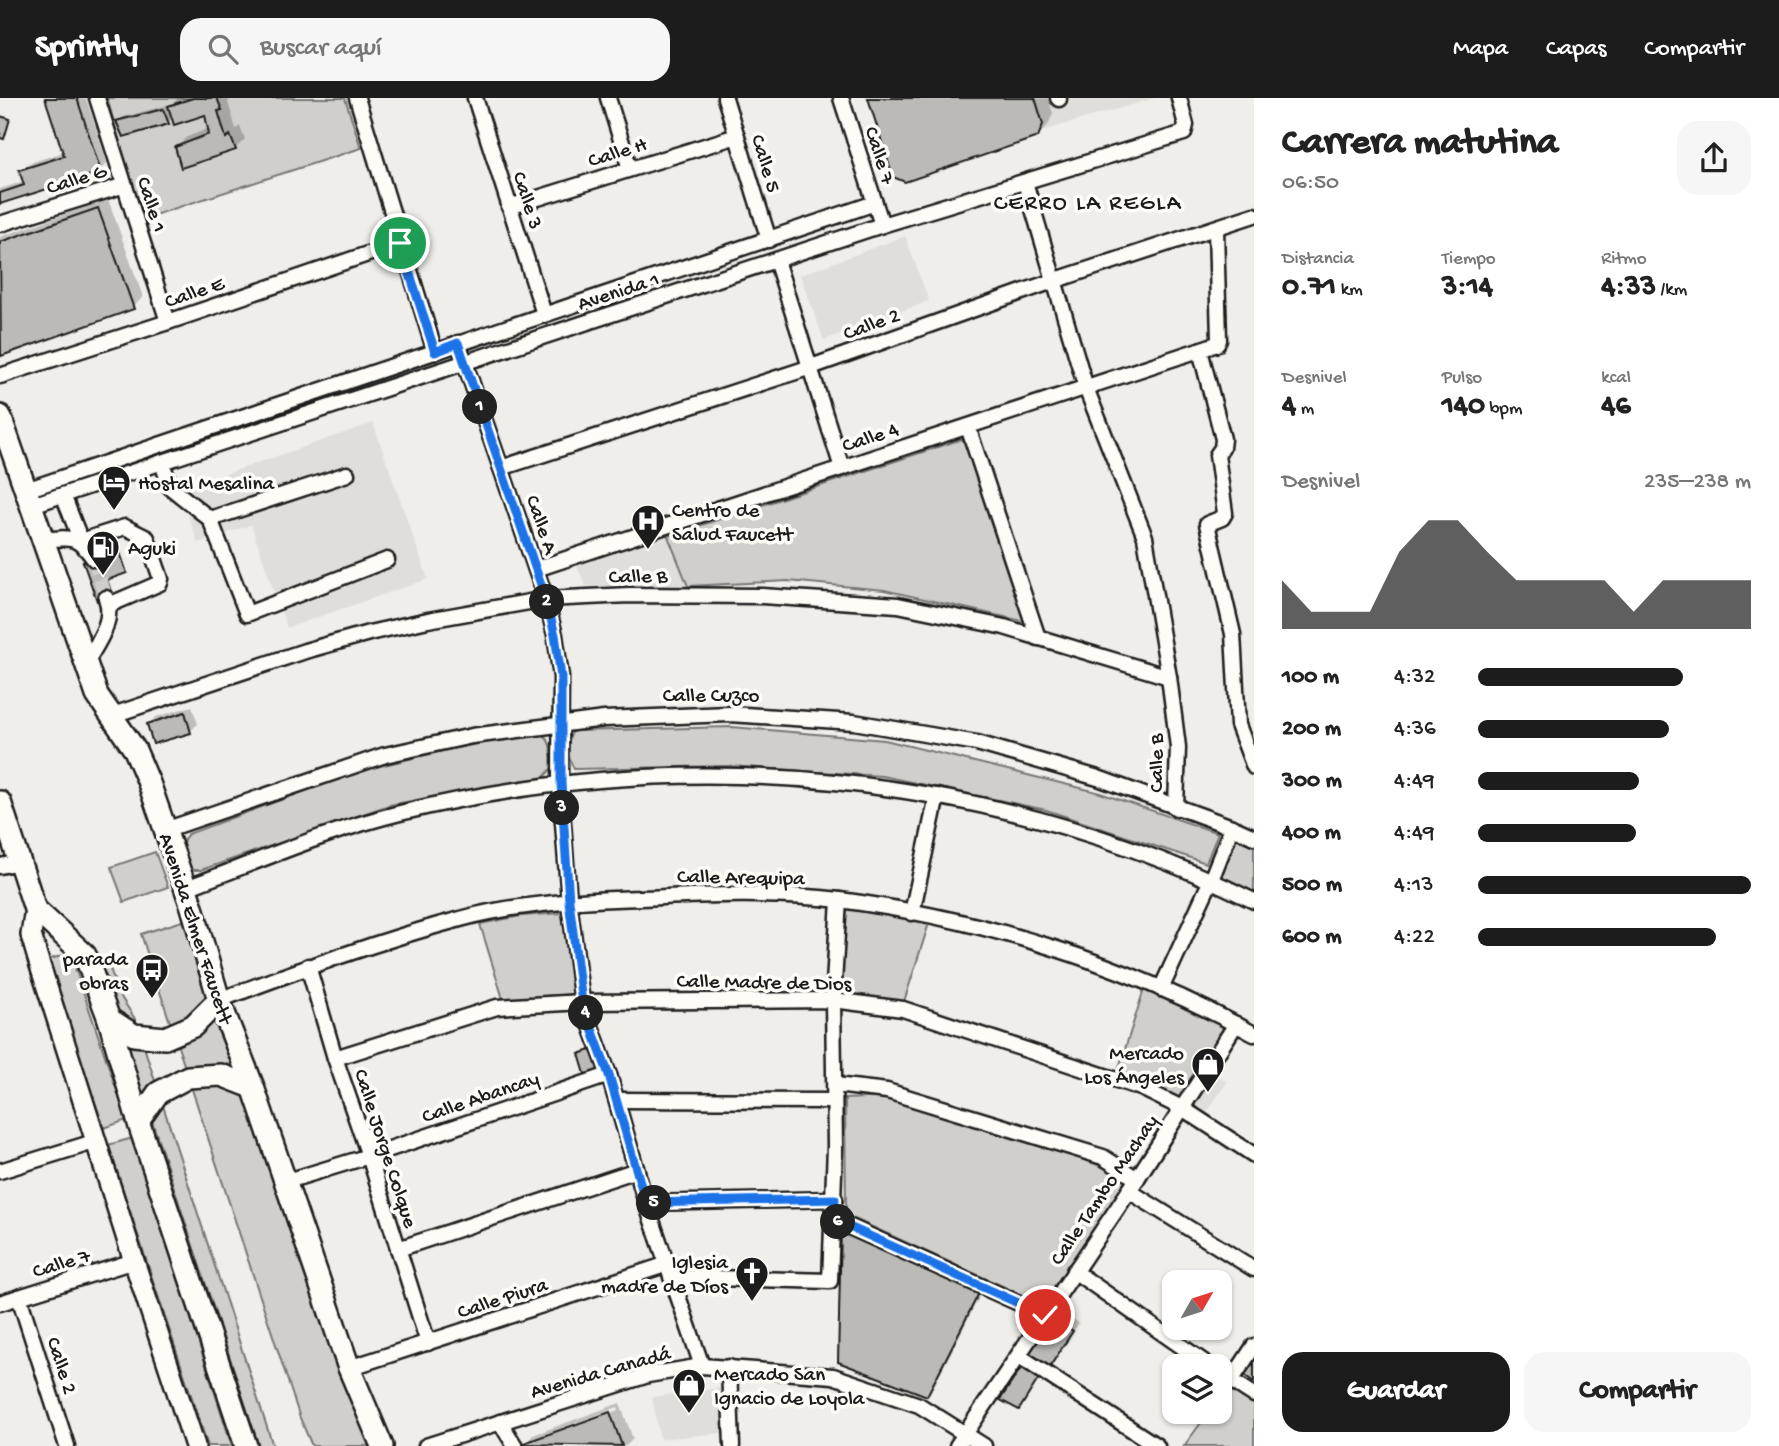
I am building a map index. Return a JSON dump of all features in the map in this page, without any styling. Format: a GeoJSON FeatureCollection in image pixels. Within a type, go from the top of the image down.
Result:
{"type":"FeatureCollection","features":[{"type":"Feature","properties":{"kind":"highway","name":"Avenida Elmer Faucett"},"geometry":{"type":"LineString","coordinates":[[0,416],[97,695],[135,750],[186,888],[219,1000],[253,1087],[349,1368],[382,1446]]}},
{"type":"Feature","properties":{"kind":"highway"},"geometry":{"type":"LineString","coordinates":[[0,802],[10,864],[35,909],[85,955],[109,1019],[139,1120],[246,1446]]}},
{"type":"Feature","properties":{"kind":"highway"},"geometry":{"type":"LineString","coordinates":[[109,1019],[134,1035],[165,1038],[193,1026],[219,1000]]}},
{"type":"Feature","properties":{"kind":"highway"},"geometry":{"type":"LineString","coordinates":[[139,1120],[159,1093],[188,1077],[221,1075],[253,1087]]}},
{"type":"Feature","properties":{"kind":"main road"},"geometry":{"type":"LineString","coordinates":[[35,909],[31,935],[195,1446]]}},
{"type":"Feature","properties":{"kind":"street","name":"Calle 1"},"geometry":{"type":"LineString","coordinates":[[97,98],[168,322]]}},
{"type":"Feature","properties":{"kind":"street"},"geometry":{"type":"LineString","coordinates":[[357,98],[435,352]]}},
{"type":"Feature","properties":{"kind":"street","name":"Calle 3"},"geometry":{"type":"LineString","coordinates":[[475,98],[544,314]]}},
{"type":"Feature","properties":{"kind":"street"},"geometry":{"type":"LineString","coordinates":[[608,98],[630,169]]}},
{"type":"Feature","properties":{"kind":"street","name":"Calle 5"},"geometry":{"type":"LineString","coordinates":[[725,98],[769,240]]}},
{"type":"Feature","properties":{"kind":"street","name":"Calle 7"},"geometry":{"type":"LineString","coordinates":[[841,98],[882,225]]}},
{"type":"Feature","properties":{"kind":"street","name":"Avenida 1"},"geometry":{"type":"LineString","coordinates":[[29,498],[63,495],[882,225],[1184,133],[1186,125],[1179,98]]}},
{"type":"Feature","properties":{"kind":"street","name":"Calle H"},"geometry":{"type":"LineString","coordinates":[[509,206],[737,136]]}},
{"type":"Feature","properties":{"kind":"street","name":"Calle B"},"geometry":{"type":"LineString","coordinates":[[1025,183],[1086,388],[1145,537],[1170,677],[1178,747],[1176,807]]}},
{"type":"Feature","properties":{"kind":"street","name":"Calle G"},"geometry":{"type":"LineString","coordinates":[[0,224],[125,185]]}},
{"type":"Feature","properties":{"kind":"street","name":"Avenida 1"},"geometry":{"type":"LineString","coordinates":[[29,498],[458,343],[875,203]]}},
{"type":"Feature","properties":{"kind":"street","name":"Calle 2"},"geometry":{"type":"LineString","coordinates":[[501,468],[811,367],[1053,281],[1254,215]]}},
{"type":"Feature","properties":{"kind":"street","name":"Calle 4"},"geometry":{"type":"LineString","coordinates":[[536,569],[1217,344],[1216,229]]}},
{"type":"Feature","properties":{"kind":"street","name":"Calle E"},"geometry":{"type":"LineString","coordinates":[[0,376],[400,243]]}},
{"type":"Feature","properties":{"kind":"street"},"geometry":{"type":"LineString","coordinates":[[776,260],[842,468]]}},
{"type":"Feature","properties":{"kind":"street","name":"Calle A"},"geometry":{"type":"LineString","coordinates":[[458,343],[546,599],[555,635],[561,677],[561,783],[569,901],[582,1002],[609,1075],[646,1203],[702,1366]]}},
{"type":"Feature","properties":{"kind":"street"},"geometry":{"type":"LineString","coordinates":[[1200,350],[1223,439],[1222,448],[1217,455],[1225,513],[1222,518],[1207,524],[1233,634],[1238,724],[1254,767]]}},
{"type":"Feature","properties":{"kind":"street"},"geometry":{"type":"LineString","coordinates":[[968,427],[1038,638]]}},
{"type":"Feature","properties":{"kind":"street"},"geometry":{"type":"LineString","coordinates":[[162,463],[170,487],[210,519],[247,614],[387,560]]}},
{"type":"Feature","properties":{"kind":"street"},"geometry":{"type":"LineString","coordinates":[[210,519],[347,474]]}},
{"type":"Feature","properties":{"kind":"street"},"geometry":{"type":"LineString","coordinates":[[63,495],[81,541],[94,559]]}},
{"type":"Feature","properties":{"kind":"street"},"geometry":{"type":"LineString","coordinates":[[43,541],[68,538],[81,541],[125,527],[148,538],[160,583],[107,602],[109,619],[86,663]]}},
{"type":"Feature","properties":{"kind":"street","name":"Calle B"},"geometry":{"type":"LineString","coordinates":[[113,715],[305,651],[369,633],[546,599],[629,595],[762,596],[898,604],[1004,627],[1170,677]]}},
{"type":"Feature","properties":{"kind":"street","name":"Calle Cuzco"},"geometry":{"type":"LineString","coordinates":[[165,831],[384,755],[472,736],[645,716],[729,714],[812,718],[895,727],[977,743],[1111,782],[1254,837]]}},
{"type":"Feature","properties":{"kind":"street"},"geometry":{"type":"LineString","coordinates":[[186,888],[331,832],[480,795],[626,777],[750,775],[853,783],[937,796],[1022,815],[1098,837],[1211,880],[1254,901]]}},
{"type":"Feature","properties":{"kind":"street"},"geometry":{"type":"LineString","coordinates":[[912,913],[937,796]]}},
{"type":"Feature","properties":{"kind":"street"},"geometry":{"type":"LineString","coordinates":[[1161,989],[1232,827],[1254,828]]}},
{"type":"Feature","properties":{"kind":"street","name":"Calle Arequipa"},"geometry":{"type":"LineString","coordinates":[[219,1000],[308,966],[466,918],[569,901],[735,893],[839,900],[946,919],[1067,952],[1161,989],[1254,1034]]}},
{"type":"Feature","properties":{"kind":"street"},"geometry":{"type":"LineString","coordinates":[[839,900],[833,1000],[834,1220],[1045,1315]]}},
{"type":"Feature","properties":{"kind":"street","name":"Calle Jorge Colque"},"geometry":{"type":"LineString","coordinates":[[308,966],[335,1058],[428,1343]]}},
{"type":"Feature","properties":{"kind":"street","name":"Calle Madre de Dios"},"geometry":{"type":"LineString","coordinates":[[335,1058],[497,1007],[582,1002],[833,1000],[903,1009],[942,1020],[1141,1088],[1182,1108],[1254,1154]]}},
{"type":"Feature","properties":{"kind":"street","name":"Calle Tambo Machay"},"geometry":{"type":"LineString","coordinates":[[957,1446],[1133,1185],[1236,1024]]}},
{"type":"Feature","properties":{"kind":"street","name":"Calle Abancay"},"geometry":{"type":"LineString","coordinates":[[284,1182],[609,1075]]}},
{"type":"Feature","properties":{"kind":"street"},"geometry":{"type":"LineString","coordinates":[[835,1085],[887,1091],[1103,1157],[1133,1185],[1254,1269]]}},
{"type":"Feature","properties":{"kind":"street"},"geometry":{"type":"LineString","coordinates":[[617,1100],[834,1101]]}},
{"type":"Feature","properties":{"kind":"street"},"geometry":{"type":"LineString","coordinates":[[0,1171],[97,1141]]}},
{"type":"Feature","properties":{"kind":"street"},"geometry":{"type":"LineString","coordinates":[[398,1249],[637,1170]]}},
{"type":"Feature","properties":{"kind":"street"},"geometry":{"type":"LineString","coordinates":[[646,1203],[835,1199]]}},
{"type":"Feature","properties":{"kind":"street","name":"Calle Piura"},"geometry":{"type":"LineString","coordinates":[[349,1368],[670,1271],[830,1281],[834,1220]]}},
{"type":"Feature","properties":{"kind":"street","name":"Calle 7"},"geometry":{"type":"LineString","coordinates":[[0,1303],[134,1261]]}},
{"type":"Feature","properties":{"kind":"street"},"geometry":{"type":"LineString","coordinates":[[1074,1271],[1192,1354]]}},
{"type":"Feature","properties":{"kind":"street","name":"Calle 2"},"geometry":{"type":"LineString","coordinates":[[19,1297],[66,1446]]}},
{"type":"Feature","properties":{"kind":"street"},"geometry":{"type":"LineString","coordinates":[[1232,1370],[1254,1346]]}},
{"type":"Feature","properties":{"kind":"street"},"geometry":{"type":"LineString","coordinates":[[1019,1356],[1157,1446]]}},
{"type":"Feature","properties":{"kind":"street","name":"Avenida Canadá"},"geometry":{"type":"LineString","coordinates":[[426,1446],[648,1375],[702,1366],[833,1376],[919,1405],[984,1446]]}},
{"type":"Feature","properties":{"kind":"street"},"geometry":{"type":"LineString","coordinates":[[729,1367],[732,1446]]}},
{"type":"Feature","properties":{"kind":"street"},"geometry":{"type":"LineString","coordinates":[[1232,1381],[1254,1395]]}},
{"type":"Feature","properties":{"kind":"street"},"geometry":{"type":"LineString","coordinates":[[500,1422],[515,1446]]}},
{"type":"Feature","properties":{"kind":"shaded area"},"geometry":{"type":"Polygon","coordinates":[[[107,98],[345,98],[361,148],[142,219],[107,98]]]}},
{"type":"Feature","properties":{"kind":"shaded area"},"geometry":{"type":"Polygon","coordinates":[[[870,98],[1155,98],[896,174],[870,98]]]}},
{"type":"Feature","properties":{"kind":"shaded area"},"geometry":{"type":"Polygon","coordinates":[[[905,236],[929,301],[824,340],[800,275],[905,236]]]}},
{"type":"Feature","properties":{"kind":"shaded area"},"geometry":{"type":"Polygon","coordinates":[[[373,423],[428,579],[287,628],[251,525],[198,543],[179,490],[373,423]]]}},
{"type":"Feature","properties":{"kind":"shaded area"},"geometry":{"type":"Polygon","coordinates":[[[965,438],[1027,622],[884,590],[788,581],[688,586],[668,536],[965,438]]]}},
{"type":"Feature","properties":{"kind":"shaded area","name":"Centro de Salud Faucett"},"geometry":{"type":"Polygon","coordinates":[[[668,536],[688,586],[586,586],[577,566],[668,536]]]}},
{"type":"Feature","properties":{"kind":"shaded area"},"geometry":{"type":"Polygon","coordinates":[[[732,727],[885,740],[1097,792],[1218,833],[1206,863],[1046,810],[882,776],[729,766],[574,769],[568,755],[573,731],[732,727]]]}},
{"type":"Feature","properties":{"kind":"shaded area"},"geometry":{"type":"Polygon","coordinates":[[[541,733],[550,744],[553,767],[544,777],[389,805],[201,870],[194,870],[183,853],[183,843],[188,834],[359,771],[455,748],[541,733]]]}},
{"type":"Feature","properties":{"kind":"shaded area"},"geometry":{"type":"Polygon","coordinates":[[[1235,833],[1254,843],[1254,897],[1218,878],[1235,833]]]}},
{"type":"Feature","properties":{"kind":"shaded area"},"geometry":{"type":"Polygon","coordinates":[[[155,852],[168,887],[124,902],[111,867],[155,852]]]}},
{"type":"Feature","properties":{"kind":"shaded area"},"geometry":{"type":"Polygon","coordinates":[[[837,902],[931,917],[901,1011],[834,1007],[837,902]]]}},
{"type":"Feature","properties":{"kind":"shaded area"},"geometry":{"type":"Polygon","coordinates":[[[562,913],[575,994],[503,999],[480,924],[521,916],[562,913]]]}},
{"type":"Feature","properties":{"kind":"shaded area"},"geometry":{"type":"Polygon","coordinates":[[[192,918],[378,1446],[312,1446],[300,1418],[141,934],[192,918]]]}},
{"type":"Feature","properties":{"kind":"shaded area"},"geometry":{"type":"Polygon","coordinates":[[[70,953],[127,1120],[104,1128],[45,961],[70,953]]]}},
{"type":"Feature","properties":{"kind":"shaded area"},"geometry":{"type":"Polygon","coordinates":[[[106,957],[119,994],[135,1019],[273,1446],[259,1446],[99,960],[106,957]]]}},
{"type":"Feature","properties":{"kind":"shaded area"},"geometry":{"type":"Polygon","coordinates":[[[1146,983],[1231,1025],[1183,1104],[1117,1074],[1146,983]]]}},
{"type":"Feature","properties":{"kind":"shaded area","name":"Mercado Los Ángeles"},"geometry":{"type":"Polygon","coordinates":[[[1212,1072],[1227,1082],[1204,1117],[1189,1105],[1212,1072]]]}},
{"type":"Feature","properties":{"kind":"shaded area"},"geometry":{"type":"Polygon","coordinates":[[[887,1097],[1091,1162],[1130,1179],[1044,1305],[846,1215],[845,1099],[887,1097]]]}},
{"type":"Feature","properties":{"kind":"shaded area"},"geometry":{"type":"Polygon","coordinates":[[[133,1138],[232,1446],[208,1446],[108,1145],[133,1138]]]}},
{"type":"Feature","properties":{"kind":"shaded area","name":"Mercado San Ignacio de Loyola"},"geometry":{"type":"Polygon","coordinates":[[[720,1388],[724,1433],[660,1439],[652,1397],[720,1388]]]}},
{"type":"Feature","properties":{"kind":"shaded area"},"geometry":{"type":"Polygon","coordinates":[[[1232,1388],[1254,1402],[1254,1446],[1184,1446],[1200,1424],[1232,1424],[1232,1388]]]}},
{"type":"Feature","properties":{"kind":"building"},"geometry":{"type":"Polygon","coordinates":[[[45,98],[77,98],[101,172],[0,204],[0,193],[24,185],[19,170],[64,156],[45,98]]]}},
{"type":"Feature","properties":{"kind":"building"},"geometry":{"type":"Polygon","coordinates":[[[193,98],[217,98],[222,110],[218,111],[226,138],[230,135],[236,150],[181,168],[175,147],[209,134],[205,115],[174,125],[168,106],[193,98]]]}},
{"type":"Feature","properties":{"kind":"building"},"geometry":{"type":"Polygon","coordinates":[[[868,98],[1035,98],[1043,124],[1038,137],[905,182],[893,177],[868,98]]]}},
{"type":"Feature","properties":{"kind":"building"},"geometry":{"type":"Polygon","coordinates":[[[163,109],[169,124],[123,137],[116,121],[163,109]]]}},
{"type":"Feature","properties":{"kind":"building"},"geometry":{"type":"Polygon","coordinates":[[[0,116],[10,119],[4,139],[0,138],[0,116]]]}},
{"type":"Feature","properties":{"kind":"building"},"geometry":{"type":"Polygon","coordinates":[[[98,208],[134,309],[1,356],[0,242],[98,208]]]}},
{"type":"Feature","properties":{"kind":"building","name":"Aguki"},"geometry":{"type":"Polygon","coordinates":[[[119,550],[127,573],[107,580],[112,595],[97,601],[83,562],[119,550]]]}},
{"type":"Feature","properties":{"kind":"building"},"geometry":{"type":"Polygon","coordinates":[[[185,712],[191,733],[153,744],[147,724],[185,712]]]}},
{"type":"Feature","properties":{"kind":"building"},"geometry":{"type":"Polygon","coordinates":[[[597,1048],[605,1071],[586,1077],[579,1054],[597,1048]]]}},
{"type":"Feature","properties":{"kind":"building"},"geometry":{"type":"Polygon","coordinates":[[[841,1226],[979,1293],[927,1396],[838,1362],[841,1226]]]}},
{"type":"Feature","properties":{"kind":"building"},"geometry":{"type":"Polygon","coordinates":[[[1052,1317],[1073,1331],[1049,1368],[1028,1353],[1052,1317]]]}},
{"type":"Feature","properties":{"kind":"building"},"geometry":{"type":"Polygon","coordinates":[[[1254,1359],[1254,1382],[1244,1375],[1254,1359]]]}},
{"type":"Feature","properties":{"kind":"building"},"geometry":{"type":"Polygon","coordinates":[[[1025,1362],[1042,1373],[1019,1410],[1000,1400],[1025,1362]]]}},
{"type":"Feature","properties":{"kind":"building"},"geometry":{"type":"Polygon","coordinates":[[[610,1412],[622,1446],[521,1444],[610,1412]]]}},
{"type":"Feature","properties":{"kind":"tunnel"},"geometry":{"type":"LineString","coordinates":[[94,559],[106,598]]}},
{"type":"Feature","properties":{"kind":"place","name":"Hostal Mesalina"},"geometry":{"type":"Point","coordinates":[114,512]}},
{"type":"Feature","properties":{"kind":"place","name":"Centro de Salud Faucett"},"geometry":{"type":"Point","coordinates":[648,551]}},
{"type":"Feature","properties":{"kind":"place","name":"Aguki"},"geometry":{"type":"Point","coordinates":[103,577]}},
{"type":"Feature","properties":{"kind":"place","name":"parada obras"},"geometry":{"type":"Point","coordinates":[152,1000]}},
{"type":"Feature","properties":{"kind":"place","name":"Mercado Los Ángeles"},"geometry":{"type":"Point","coordinates":[1208,1094]}},
{"type":"Feature","properties":{"kind":"place","name":"Iglesia madre de Díos"},"geometry":{"type":"Point","coordinates":[752,1303]}},
{"type":"Feature","properties":{"kind":"place","name":"Mercado San Ignacio de Loyola"},"geometry":{"type":"Point","coordinates":[689,1415]}},
{"type":"Feature","properties":{"kind":"district","name":"CERRO LA REGLA"},"geometry":{"type":"Point","coordinates":[1088,201]}},
{"type":"Feature","properties":{"kind":"route"},"geometry":{"type":"LineString","coordinates":[[400,243],[435,352],[458,343],[546,599],[561,677],[561,783],[569,901],[582,1002],[617,1100],[646,1203],[835,1199],[834,1220],[1045,1315]]}}]}
